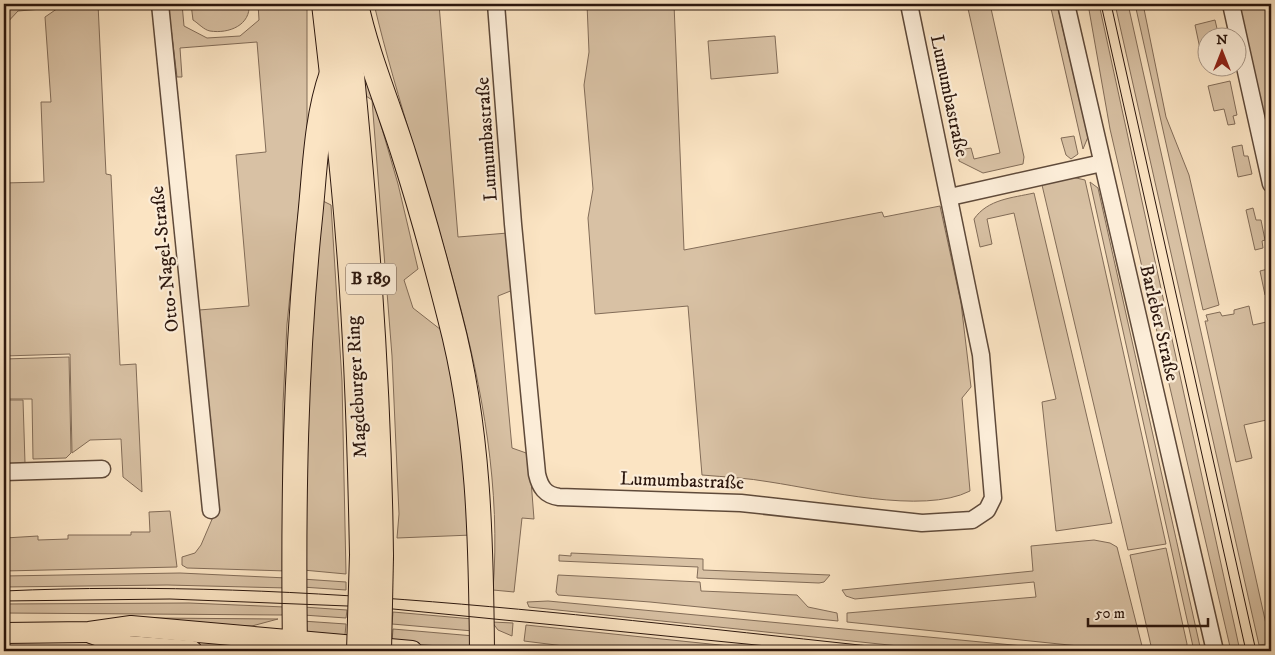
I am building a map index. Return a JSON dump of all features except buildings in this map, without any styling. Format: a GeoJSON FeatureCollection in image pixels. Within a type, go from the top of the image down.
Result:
{"type":"FeatureCollection","features":[{"type":"Feature","properties":{"kind":"highway","name":"Magdeburger Ring"},"geometry":{"type":"LineString","coordinates":[[324,4],[352,290],[359,435],[378,651]]}},
{"type":"Feature","properties":{"kind":"highway","name":"Magdeburger Ring"},"geometry":{"type":"LineString","coordinates":[[344,4],[361,166],[373,314],[371,555],[359,651]]}},
{"type":"Feature","properties":{"kind":"highway"},"geometry":{"type":"LineString","coordinates":[[356,4],[407,165],[451,319],[465,386],[476,463],[480,515],[482,651]]}},
{"type":"Feature","properties":{"kind":"highway"},"geometry":{"type":"LineString","coordinates":[[295,646],[295,408],[317,147],[324,93],[332,73]]}},
{"type":"Feature","properties":{"kind":"main road"},"geometry":{"type":"LineString","coordinates":[[4,633],[89,632],[131,626],[295,646],[412,651]]}},
{"type":"Feature","properties":{"kind":"main road"},"geometry":{"type":"LineString","coordinates":[[89,632],[128,646],[192,651]]}},
{"type":"Feature","properties":{"kind":"street","name":"Otto-Nagel-Straße"},"geometry":{"type":"LineString","coordinates":[[160,4],[211,510]]}},
{"type":"Feature","properties":{"kind":"street","name":"Lumumbastraße"},"geometry":{"type":"LineString","coordinates":[[496,4],[513,224],[537,474],[542,489],[550,495],[562,498],[759,504],[907,522],[966,522],[984,514],[992,502],[993,492],[981,355],[909,4]]}},
{"type":"Feature","properties":{"kind":"street","name":"Barleber Straße"},"geometry":{"type":"LineString","coordinates":[[1066,4],[1215,651]]}},
{"type":"Feature","properties":{"kind":"street"},"geometry":{"type":"LineString","coordinates":[[1231,4],[1271,184]]}},
{"type":"Feature","properties":{"kind":"street"},"geometry":{"type":"LineString","coordinates":[[950,197],[1102,163]]}},
{"type":"Feature","properties":{"kind":"street"},"geometry":{"type":"LineString","coordinates":[[4,472],[102,469]]}},
{"type":"Feature","properties":{"kind":"shaded area"},"geometry":{"type":"Polygon","coordinates":[[[4,4],[53,4],[42,9],[18,11],[4,26],[4,4]]]}},
{"type":"Feature","properties":{"kind":"shaded area"},"geometry":{"type":"Polygon","coordinates":[[[64,4],[98,4],[106,174],[111,175],[120,365],[136,364],[142,492],[123,477],[121,439],[90,440],[72,453],[70,354],[4,356],[4,183],[44,182],[41,102],[51,102],[45,17],[64,4]]]}},
{"type":"Feature","properties":{"kind":"shaded area"},"geometry":{"type":"Polygon","coordinates":[[[168,4],[182,4],[184,26],[207,38],[240,36],[259,20],[258,4],[307,4],[307,129],[287,324],[283,404],[283,515],[287,571],[187,568],[182,565],[182,557],[195,553],[201,545],[216,510],[199,310],[249,306],[236,155],[266,152],[257,42],[180,48],[182,77],[177,77],[168,4]]]}},
{"type":"Feature","properties":{"kind":"shaded area"},"geometry":{"type":"Polygon","coordinates":[[[191,4],[249,4],[249,11],[243,23],[237,27],[217,32],[203,28],[193,20],[191,4]]]}},
{"type":"Feature","properties":{"kind":"shaded area"},"geometry":{"type":"Polygon","coordinates":[[[374,4],[439,4],[458,237],[508,233],[513,290],[498,296],[512,448],[529,454],[534,519],[522,518],[514,592],[493,590],[494,514],[488,440],[475,366],[457,293],[393,76],[374,4]]]}},
{"type":"Feature","properties":{"kind":"shaded area"},"geometry":{"type":"Polygon","coordinates":[[[587,4],[674,4],[684,250],[882,212],[884,217],[940,206],[961,303],[971,387],[962,398],[970,491],[950,498],[926,501],[900,501],[844,495],[753,480],[702,475],[688,306],[595,314],[588,218],[593,189],[584,85],[589,52],[587,4]]]}},
{"type":"Feature","properties":{"kind":"shaded area"},"geometry":{"type":"Polygon","coordinates":[[[967,4],[990,4],[1024,157],[1023,164],[983,173],[959,161],[958,150],[971,148],[974,159],[1000,153],[967,4]]]}},
{"type":"Feature","properties":{"kind":"shaded area"},"geometry":{"type":"Polygon","coordinates":[[[1050,4],[1057,4],[1088,137],[1083,149],[1050,4]]]}},
{"type":"Feature","properties":{"kind":"shaded area"},"geometry":{"type":"Polygon","coordinates":[[[1088,4],[1099,4],[1240,651],[1231,651],[1110,129],[1088,4]]]}},
{"type":"Feature","properties":{"kind":"shaded area"},"geometry":{"type":"Polygon","coordinates":[[[1115,4],[1128,4],[1268,633],[1267,644],[1259,645],[1115,4]]]}},
{"type":"Feature","properties":{"kind":"shaded area"},"geometry":{"type":"Polygon","coordinates":[[[1135,4],[1143,4],[1166,117],[1189,175],[1219,305],[1203,310],[1135,4]]]}},
{"type":"Feature","properties":{"kind":"shaded area"},"geometry":{"type":"Polygon","coordinates":[[[1239,4],[1271,4],[1271,119],[1262,120],[1248,49],[1248,28],[1244,28],[1239,4]]]}},
{"type":"Feature","properties":{"kind":"shaded area"},"geometry":{"type":"Polygon","coordinates":[[[1215,20],[1217,28],[1198,28],[1198,39],[1195,25],[1215,20]]]}},
{"type":"Feature","properties":{"kind":"shaded area"},"geometry":{"type":"Polygon","coordinates":[[[775,36],[778,73],[711,79],[708,41],[775,36]]]}},
{"type":"Feature","properties":{"kind":"shaded area"},"geometry":{"type":"Polygon","coordinates":[[[363,63],[398,184],[418,269],[404,280],[413,308],[445,333],[462,431],[472,535],[397,538],[399,514],[392,356],[372,100],[366,96],[363,63]]]}},
{"type":"Feature","properties":{"kind":"shaded area"},"geometry":{"type":"Polygon","coordinates":[[[1230,81],[1237,115],[1233,116],[1235,124],[1228,125],[1224,109],[1214,111],[1208,86],[1230,81]]]}},
{"type":"Feature","properties":{"kind":"shaded area"},"geometry":{"type":"Polygon","coordinates":[[[1074,136],[1078,154],[1071,159],[1066,155],[1061,138],[1074,136]]]}},
{"type":"Feature","properties":{"kind":"shaded area"},"geometry":{"type":"Polygon","coordinates":[[[1242,145],[1244,156],[1248,156],[1252,174],[1238,177],[1232,147],[1242,145]]]}},
{"type":"Feature","properties":{"kind":"shaded area"},"geometry":{"type":"Polygon","coordinates":[[[1072,177],[1085,180],[1166,544],[1128,550],[1042,185],[1072,177]]]}},
{"type":"Feature","properties":{"kind":"shaded area"},"geometry":{"type":"Polygon","coordinates":[[[1090,182],[1098,188],[1201,651],[1194,651],[1090,182]]]}},
{"type":"Feature","properties":{"kind":"shaded area"},"geometry":{"type":"Polygon","coordinates":[[[1034,193],[1112,523],[1056,531],[1042,402],[1056,399],[1014,213],[987,219],[992,244],[980,247],[974,219],[980,212],[1001,200],[1034,193]]]}},
{"type":"Feature","properties":{"kind":"shaded area"},"geometry":{"type":"Polygon","coordinates":[[[321,200],[331,205],[342,381],[346,574],[303,570],[304,410],[321,200]]]}},
{"type":"Feature","properties":{"kind":"shaded area"},"geometry":{"type":"Polygon","coordinates":[[[1253,208],[1256,220],[1261,220],[1265,240],[1262,241],[1263,248],[1255,250],[1246,210],[1253,208]]]}},
{"type":"Feature","properties":{"kind":"shaded area"},"geometry":{"type":"Polygon","coordinates":[[[1268,269],[1271,278],[1271,293],[1265,295],[1260,271],[1268,269]]]}},
{"type":"Feature","properties":{"kind":"shaded area"},"geometry":{"type":"Polygon","coordinates":[[[1249,306],[1253,325],[1271,321],[1271,419],[1244,425],[1252,458],[1236,462],[1205,321],[1208,321],[1206,315],[1220,312],[1222,316],[1234,314],[1234,310],[1249,306]]]}},
{"type":"Feature","properties":{"kind":"shaded area"},"geometry":{"type":"Polygon","coordinates":[[[69,357],[71,453],[66,458],[33,459],[32,399],[4,399],[4,359],[69,357]]]}},
{"type":"Feature","properties":{"kind":"shaded area"},"geometry":{"type":"Polygon","coordinates":[[[4,400],[23,400],[25,463],[4,464],[4,400]]]}},
{"type":"Feature","properties":{"kind":"shaded area"},"geometry":{"type":"Polygon","coordinates":[[[170,511],[177,567],[4,571],[5,538],[38,536],[38,540],[68,539],[68,535],[131,535],[131,532],[150,532],[149,512],[170,511]]]}},
{"type":"Feature","properties":{"kind":"shaded area"},"geometry":{"type":"Polygon","coordinates":[[[1094,540],[1110,543],[1117,547],[1143,650],[1128,649],[1127,651],[847,622],[847,613],[1036,597],[1034,582],[855,599],[846,596],[842,590],[1033,571],[1031,546],[1094,540]]]}},
{"type":"Feature","properties":{"kind":"shaded area"},"geometry":{"type":"Polygon","coordinates":[[[1166,548],[1187,644],[1186,651],[1152,650],[1130,555],[1166,548]]]}},
{"type":"Feature","properties":{"kind":"shaded area"},"geometry":{"type":"Polygon","coordinates":[[[571,553],[703,559],[703,570],[830,575],[824,582],[819,583],[697,578],[698,567],[559,561],[559,555],[571,556],[571,553]]]}},
{"type":"Feature","properties":{"kind":"shaded area"},"geometry":{"type":"Polygon","coordinates":[[[180,573],[287,578],[287,588],[167,585],[4,587],[4,576],[180,573]]]}},
{"type":"Feature","properties":{"kind":"shaded area"},"geometry":{"type":"Polygon","coordinates":[[[558,575],[700,582],[701,591],[797,595],[808,607],[837,613],[838,621],[650,602],[558,595],[556,592],[558,575]]]}},
{"type":"Feature","properties":{"kind":"shaded area"},"geometry":{"type":"Polygon","coordinates":[[[302,579],[346,582],[346,590],[302,587],[302,579]]]}},
{"type":"Feature","properties":{"kind":"shaded area"},"geometry":{"type":"Polygon","coordinates":[[[548,601],[1076,651],[946,651],[529,607],[527,602],[548,601]]]}},
{"type":"Feature","properties":{"kind":"shaded area"},"geometry":{"type":"Polygon","coordinates":[[[189,603],[285,607],[282,615],[4,613],[4,604],[189,603]]]}},
{"type":"Feature","properties":{"kind":"shaded area"},"geometry":{"type":"Polygon","coordinates":[[[303,607],[347,610],[346,618],[303,615],[303,607]]]}},
{"type":"Feature","properties":{"kind":"shaded area"},"geometry":{"type":"Polygon","coordinates":[[[393,612],[473,619],[473,631],[392,624],[393,612]]]}},
{"type":"Feature","properties":{"kind":"shaded area"},"geometry":{"type":"Polygon","coordinates":[[[154,618],[278,619],[252,626],[239,626],[154,618]]]}},
{"type":"Feature","properties":{"kind":"shaded area"},"geometry":{"type":"Polygon","coordinates":[[[302,621],[346,624],[345,635],[308,632],[302,629],[302,621]]]}},
{"type":"Feature","properties":{"kind":"shaded area"},"geometry":{"type":"Polygon","coordinates":[[[492,622],[513,623],[512,636],[498,630],[492,622]]]}},
{"type":"Feature","properties":{"kind":"shaded area"},"geometry":{"type":"Polygon","coordinates":[[[526,625],[778,651],[604,651],[524,641],[526,625]]]}},
{"type":"Feature","properties":{"kind":"shaded area"},"geometry":{"type":"Polygon","coordinates":[[[393,629],[474,636],[474,642],[461,648],[392,642],[393,629]]]}},
{"type":"Feature","properties":{"kind":"tram line"},"geometry":{"type":"LineString","coordinates":[[1101,4],[1246,651]]}},
{"type":"Feature","properties":{"kind":"tram line"},"geometry":{"type":"LineString","coordinates":[[1111,4],[1256,651]]}},
{"type":"Feature","properties":{"kind":"tram line"},"geometry":{"type":"LineString","coordinates":[[4,591],[118,588],[233,590],[347,596],[461,604],[917,651]]}},
{"type":"Feature","properties":{"kind":"tram line"},"geometry":{"type":"LineString","coordinates":[[4,601],[170,599],[373,607],[817,651]]}}]}
